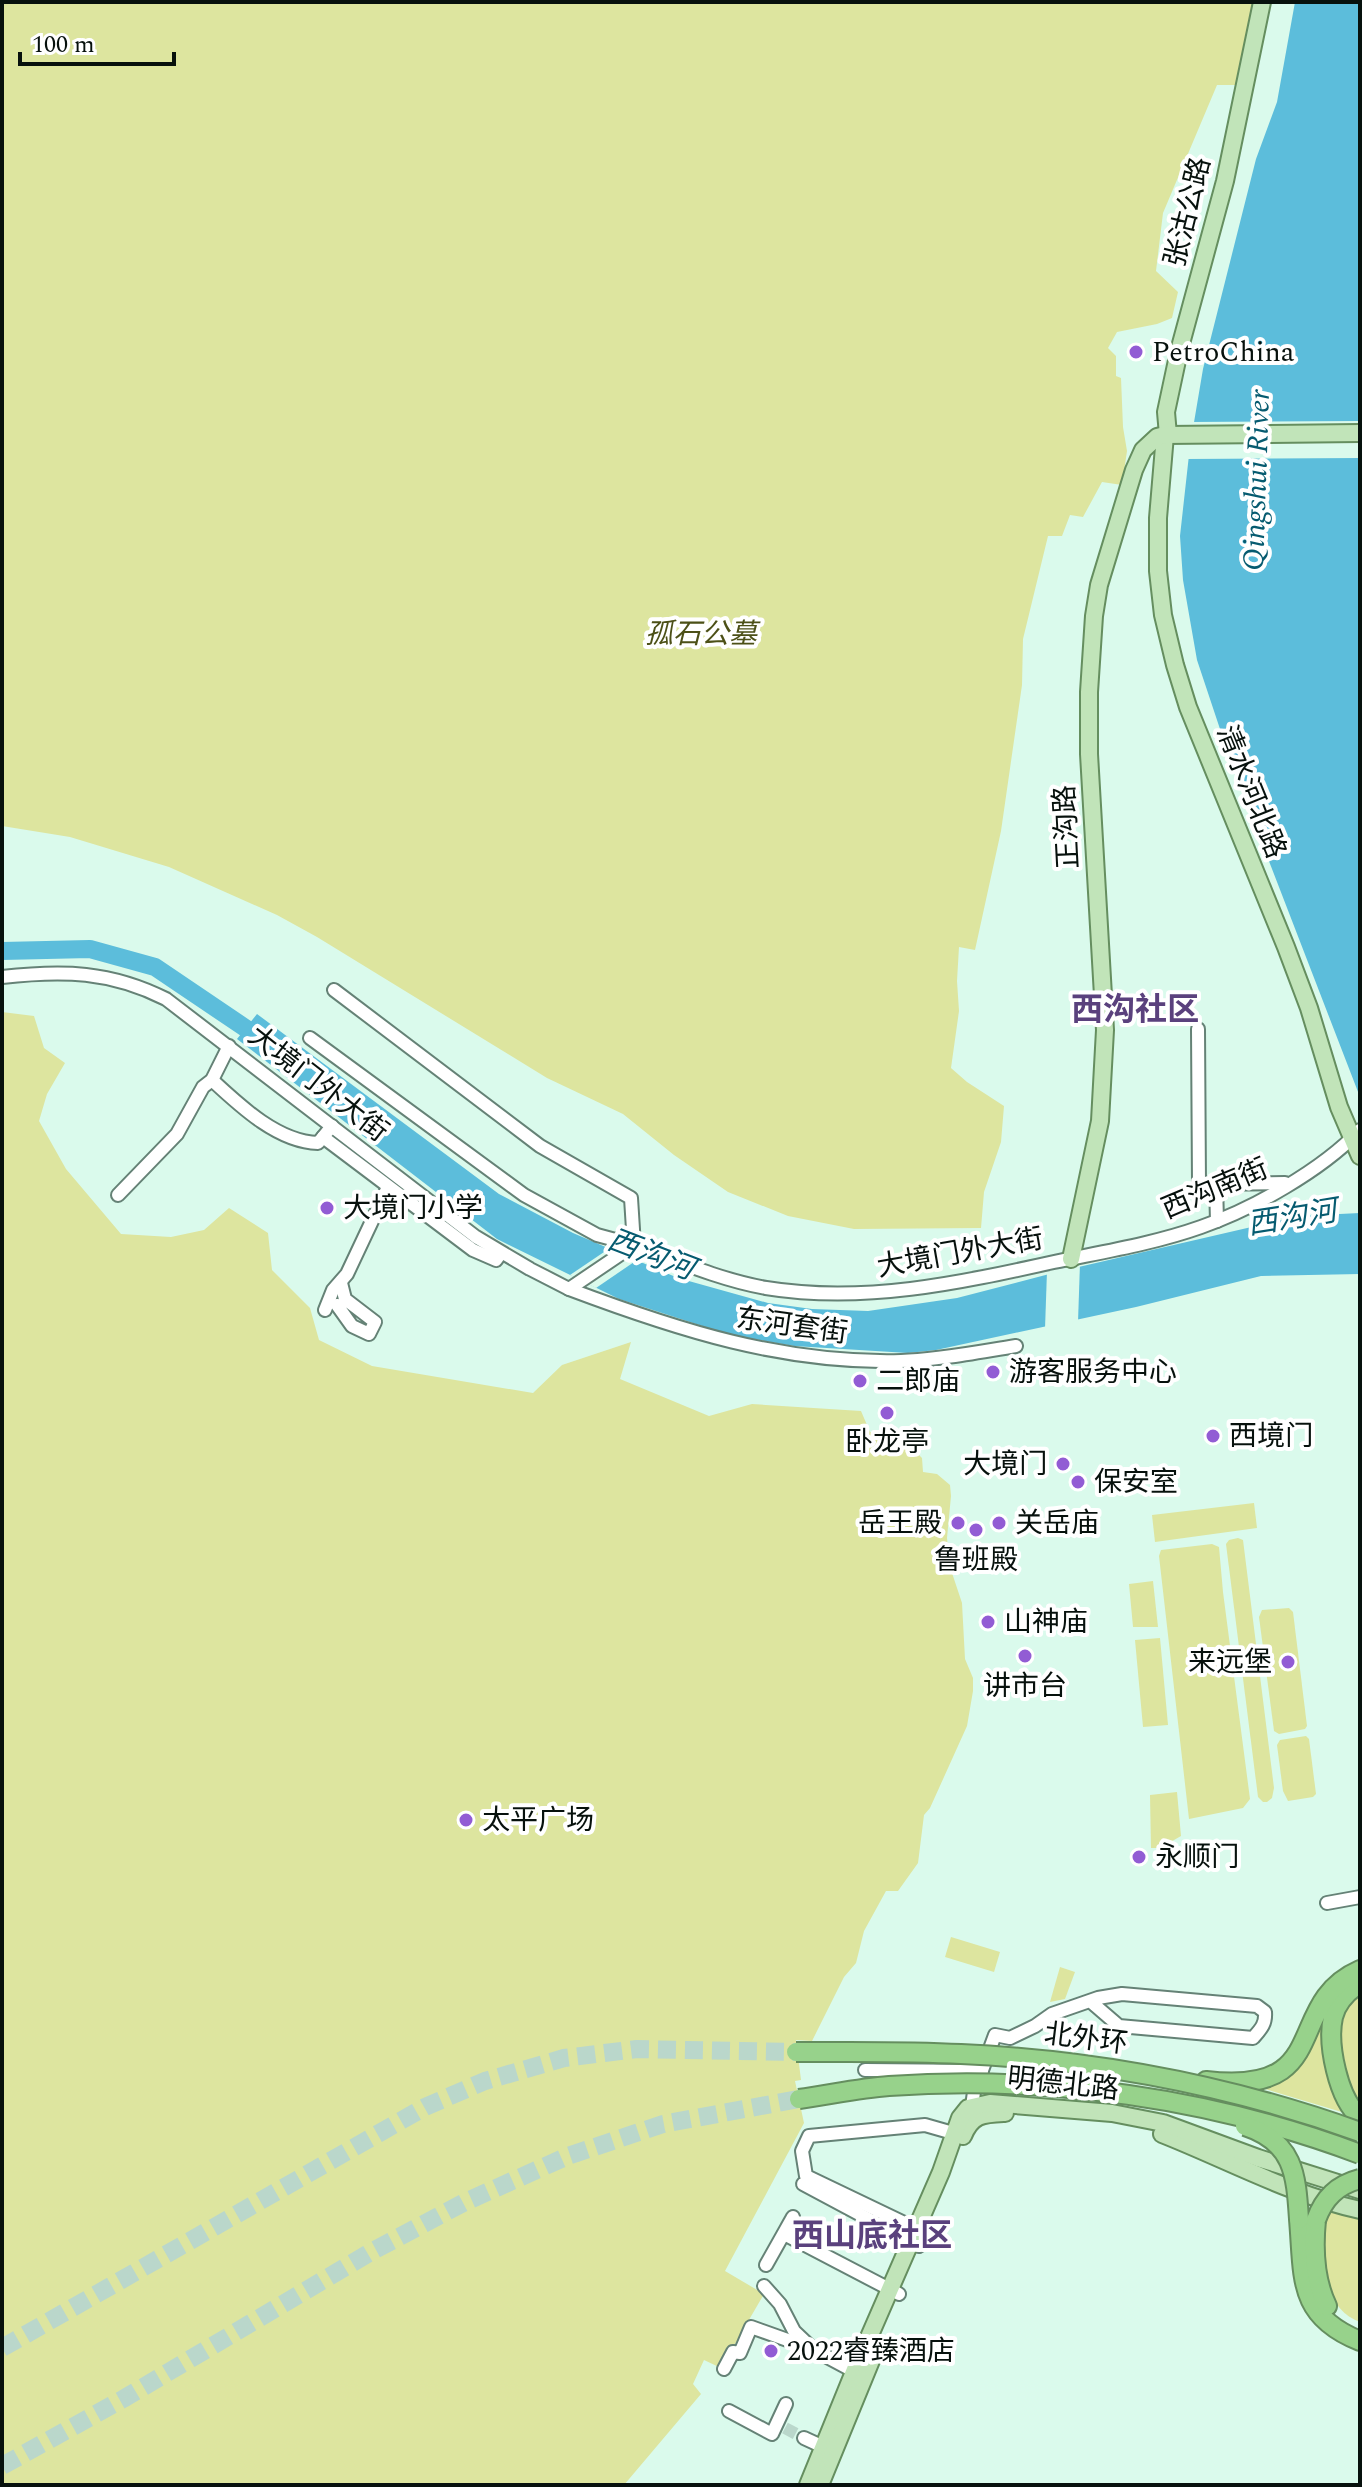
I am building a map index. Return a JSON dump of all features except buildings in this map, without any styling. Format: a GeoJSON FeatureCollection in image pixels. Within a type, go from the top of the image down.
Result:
{"type":"FeatureCollection","features":[{"type":"Feature","properties":{"kind":"highway"},"geometry":{"type":"LineString","coordinates":[[1052,2062],[1130,2067],[1228,2084],[1261,2081],[1280,2072],[1300,2052],[1321,2004],[1337,1985],[1360,1970]]}},
{"type":"Feature","properties":{"kind":"highway"},"geometry":{"type":"LineString","coordinates":[[1360,1983],[1348,1991],[1339,2003],[1333,2015],[1331,2040],[1345,2097],[1360,2117]]}},
{"type":"Feature","properties":{"kind":"highway","name":"北外环"},"geometry":{"type":"LineString","coordinates":[[796,2052],[962,2054],[1131,2072],[1229,2092],[1303,2112],[1360,2132]]}},
{"type":"Feature","properties":{"kind":"highway","name":"北外环"},"geometry":{"type":"LineString","coordinates":[[799,2099],[886,2086],[948,2084],[1099,2091],[1228,2115],[1322,2139],[1360,2154]]}},
{"type":"Feature","properties":{"kind":"highway"},"geometry":{"type":"LineString","coordinates":[[1038,2086],[1229,2121],[1274,2141],[1291,2162],[1314,2241],[1318,2288],[1335,2318],[1350,2329],[1360,2330]]}},
{"type":"Feature","properties":{"kind":"highway"},"geometry":{"type":"LineString","coordinates":[[1360,2179],[1337,2188],[1308,2220],[1304,2284],[1322,2319],[1337,2332],[1360,2341]]}},
{"type":"Feature","properties":{"kind":"main road","name":"张沽公路"},"geometry":{"type":"LineString","coordinates":[[1175,439],[1166,412],[1179,351],[1225,181],[1262,2]]}},
{"type":"Feature","properties":{"kind":"main road"},"geometry":{"type":"LineString","coordinates":[[1175,439],[1360,433]]}},
{"type":"Feature","properties":{"kind":"main road","name":"正沟路"},"geometry":{"type":"LineString","coordinates":[[1076,1258],[1100,1121],[1105,1030],[1089,754],[1094,616],[1099,585],[1143,450],[1157,437],[1175,439]]}},
{"type":"Feature","properties":{"kind":"main road"},"geometry":{"type":"LineString","coordinates":[[1175,439],[1360,444]]}},
{"type":"Feature","properties":{"kind":"main road","name":"清水河北路"},"geometry":{"type":"LineString","coordinates":[[1175,439],[1158,518],[1158,571],[1163,615],[1175,665],[1188,707],[1286,947],[1357,1135],[1360,1156]]}},
{"type":"Feature","properties":{"kind":"main road","name":"明德北路"},"geometry":{"type":"LineString","coordinates":[[808,2485],[828,2449],[959,2134],[974,2112],[990,2103],[1112,2113],[1163,2123],[1258,2158],[1360,2190]]}},
{"type":"Feature","properties":{"kind":"main road","name":"明德北路"},"geometry":{"type":"LineString","coordinates":[[974,2112],[1106,2122],[1162,2133],[1292,2191],[1360,2210]]}},
{"type":"Feature","properties":{"kind":"main road","name":"明德北路"},"geometry":{"type":"LineString","coordinates":[[820,2485],[828,2449]]}},
{"type":"Feature","properties":{"kind":"street","name":"大境门外大街"},"geometry":{"type":"LineString","coordinates":[[2,977],[65,973],[139,985],[184,1011],[476,1237],[569,1289]]}},
{"type":"Feature","properties":{"kind":"street"},"geometry":{"type":"LineString","coordinates":[[334,990],[540,1146],[631,1198],[634,1245],[569,1289]]}},
{"type":"Feature","properties":{"kind":"street"},"geometry":{"type":"LineString","coordinates":[[1198,1029],[1199,1184],[1290,1183]]}},
{"type":"Feature","properties":{"kind":"street","name":"大境门外大街"},"geometry":{"type":"LineString","coordinates":[[310,1038],[524,1195],[597,1235],[707,1272],[766,1288],[824,1293],[882,1293],[942,1286],[1076,1258]]}},
{"type":"Feature","properties":{"kind":"street"},"geometry":{"type":"LineString","coordinates":[[118,1195],[177,1134],[203,1087],[212,1080],[229,1046]]}},
{"type":"Feature","properties":{"kind":"street"},"geometry":{"type":"LineString","coordinates":[[212,1080],[269,1126],[304,1143],[318,1143],[332,1126]]}},
{"type":"Feature","properties":{"kind":"street","name":"西沟南街"},"geometry":{"type":"LineString","coordinates":[[1076,1258],[1170,1236],[1217,1221],[1290,1183],[1324,1162],[1357,1135]]}},
{"type":"Feature","properties":{"kind":"street"},"geometry":{"type":"LineString","coordinates":[[323,1137],[473,1250],[496,1260],[501,1253]]}},
{"type":"Feature","properties":{"kind":"street"},"geometry":{"type":"LineString","coordinates":[[1216,1184],[1217,1221]]}},
{"type":"Feature","properties":{"kind":"street"},"geometry":{"type":"LineString","coordinates":[[341,1283],[345,1299],[375,1322],[369,1334],[352,1326],[331,1308],[333,1290],[347,1274],[388,1187]]}},
{"type":"Feature","properties":{"kind":"street","name":"东河套街"},"geometry":{"type":"LineString","coordinates":[[569,1289],[718,1340],[790,1354],[898,1361],[1016,1346]]}},
{"type":"Feature","properties":{"kind":"street"},"geometry":{"type":"LineString","coordinates":[[1327,1903],[1360,1897]]}},
{"type":"Feature","properties":{"kind":"street"},"geometry":{"type":"LineString","coordinates":[[974,2112],[974,2092],[995,2035],[1010,2038],[1052,2014],[1090,2001],[1122,1994],[1257,2006],[1265,2012],[1266,2020],[1253,2038],[1119,2026],[1090,2001]]}},
{"type":"Feature","properties":{"kind":"street"},"geometry":{"type":"LineString","coordinates":[[865,2070],[982,2071]]}},
{"type":"Feature","properties":{"kind":"street"},"geometry":{"type":"LineString","coordinates":[[917,2238],[806,2176],[802,2151],[809,2136],[925,2125],[959,2134]]}},
{"type":"Feature","properties":{"kind":"street"},"geometry":{"type":"LineString","coordinates":[[803,2184],[917,2238]]}},
{"type":"Feature","properties":{"kind":"street"},"geometry":{"type":"LineString","coordinates":[[766,2265],[793,2217]]}},
{"type":"Feature","properties":{"kind":"street"},"geometry":{"type":"LineString","coordinates":[[784,2234],[894,2292]]}},
{"type":"Feature","properties":{"kind":"street"},"geometry":{"type":"LineString","coordinates":[[764,2286],[780,2304],[794,2331],[814,2350]]}},
{"type":"Feature","properties":{"kind":"street"},"geometry":{"type":"LineString","coordinates":[[724,2369],[733,2352],[740,2353],[751,2327],[814,2350],[859,2374]]}},
{"type":"Feature","properties":{"kind":"street"},"geometry":{"type":"LineString","coordinates":[[729,2411],[772,2434],[781,2426],[786,2404]]}},
{"type":"Feature","properties":{"kind":"street"},"geometry":{"type":"LineString","coordinates":[[804,2438],[828,2449]]}},
{"type":"Feature","properties":{"kind":"green space","name":"孤石公墓"},"geometry":{"type":"Polygon","coordinates":[[[2,2],[1255,2],[1239,85],[1217,85],[1163,213],[1156,271],[1178,292],[1172,318],[1117,332],[1108,348],[1116,356],[1116,376],[1121,378],[1127,451],[1122,485],[1102,482],[1083,517],[1070,515],[1062,536],[1048,536],[1023,639],[1022,685],[1001,831],[975,950],[959,947],[959,1011],[951,1068],[1004,1106],[1001,1142],[984,1192],[981,1228],[854,1229],[788,1216],[728,1192],[674,1155],[623,1114],[547,1078],[277,915],[169,867],[70,837],[2,826],[2,2]]]}},
{"type":"Feature","properties":{"kind":"green space"},"geometry":{"type":"Polygon","coordinates":[[[2,1012],[34,1016],[44,1048],[65,1063],[47,1094],[39,1121],[66,1169],[121,1234],[171,1237],[204,1230],[229,1208],[268,1233],[272,1270],[310,1308],[319,1340],[372,1366],[533,1393],[562,1365],[631,1342],[620,1379],[709,1416],[752,1404],[861,1411],[870,1432],[897,1433],[922,1458],[923,1472],[937,1474],[950,1485],[947,1538],[950,1567],[962,1603],[965,1659],[973,1678],[967,1726],[924,1815],[918,1863],[898,1891],[886,1891],[864,1931],[856,1963],[844,1977],[812,2041],[796,2040],[801,2080],[795,2081],[804,2123],[725,2271],[764,2294],[721,2368],[704,2360],[693,2384],[701,2394],[624,2485],[2,2485],[2,1012]]]}},
{"type":"Feature","properties":{"kind":"green space"},"geometry":{"type":"Polygon","coordinates":[[[1254,1503],[1257,1528],[1155,1542],[1152,1515],[1254,1503]]]}},
{"type":"Feature","properties":{"kind":"green space"},"geometry":{"type":"Polygon","coordinates":[[[1238,1538],[1243,1540],[1274,1788],[1272,1798],[1267,1802],[1258,1797],[1226,1544],[1238,1538]]]}},
{"type":"Feature","properties":{"kind":"green space"},"geometry":{"type":"Polygon","coordinates":[[[1212,1544],[1219,1547],[1250,1799],[1243,1808],[1189,1819],[1159,1556],[1161,1550],[1212,1544]]]}},
{"type":"Feature","properties":{"kind":"green space"},"geometry":{"type":"Polygon","coordinates":[[[1153,1581],[1158,1627],[1133,1627],[1129,1584],[1153,1581]]]}},
{"type":"Feature","properties":{"kind":"green space"},"geometry":{"type":"Polygon","coordinates":[[[1289,1608],[1293,1612],[1307,1726],[1279,1734],[1274,1731],[1259,1617],[1262,1610],[1289,1608]]]}},
{"type":"Feature","properties":{"kind":"green space"},"geometry":{"type":"Polygon","coordinates":[[[1160,1638],[1168,1725],[1143,1727],[1135,1640],[1160,1638]]]}},
{"type":"Feature","properties":{"kind":"green space"},"geometry":{"type":"Polygon","coordinates":[[[1306,1736],[1309,1739],[1316,1794],[1288,1801],[1283,1791],[1277,1745],[1280,1740],[1306,1736]]]}},
{"type":"Feature","properties":{"kind":"green space"},"geometry":{"type":"Polygon","coordinates":[[[1177,1792],[1181,1836],[1160,1848],[1151,1848],[1150,1795],[1177,1792]]]}},
{"type":"Feature","properties":{"kind":"green space"},"geometry":{"type":"Polygon","coordinates":[[[951,1937],[1000,1952],[994,1972],[945,1957],[951,1937]]]}},
{"type":"Feature","properties":{"kind":"green space"},"geometry":{"type":"Polygon","coordinates":[[[1060,1967],[1075,1972],[1065,1999],[1050,2002],[1060,1967]]]}},
{"type":"Feature","properties":{"kind":"green space"},"geometry":{"type":"Polygon","coordinates":[[[1360,1990],[1360,2104],[1346,2074],[1339,2037],[1342,2012],[1360,1990]]]}},
{"type":"Feature","properties":{"kind":"green space"},"geometry":{"type":"Polygon","coordinates":[[[1327,2008],[1327,2062],[1345,2113],[1265,2089],[1297,2070],[1327,2008]]]}},
{"type":"Feature","properties":{"kind":"green space"},"geometry":{"type":"Polygon","coordinates":[[[1329,2212],[1360,2219],[1360,2322],[1336,2304],[1324,2274],[1322,2241],[1329,2212]]]}},
{"type":"Feature","properties":{"kind":"water","name":"Qingshui River"},"geometry":{"type":"Polygon","coordinates":[[[1295,2],[1360,2],[1360,1097],[1233,768],[1197,660],[1183,580],[1180,536],[1203,369],[1256,159],[1277,102],[1295,2]]]}},
{"type":"Feature","properties":{"kind":"water"},"geometry":{"type":"Polygon","coordinates":[[[257,1014],[499,1194],[573,1233],[678,1278],[768,1303],[812,1309],[868,1311],[957,1298],[1299,1216],[1360,1213],[1360,1274],[1261,1276],[1136,1307],[936,1350],[908,1353],[794,1346],[730,1335],[619,1299],[497,1239],[237,1039],[257,1014]]]}},
{"type":"Feature","properties":{"kind":"pier"},"geometry":{"type":"Polygon","coordinates":[[[1360,421],[1360,458],[1184,459],[1190,422],[1360,421]]]}},
{"type":"Feature","properties":{"kind":"pier"},"geometry":{"type":"Polygon","coordinates":[[[610,1248],[637,1260],[596,1288],[570,1275],[610,1248]]]}},
{"type":"Feature","properties":{"kind":"pier"},"geometry":{"type":"Polygon","coordinates":[[[1080,1263],[1078,1322],[1045,1329],[1047,1271],[1080,1263]]]}},
{"type":"Feature","properties":{"kind":"waterway","name":"西沟河"},"geometry":{"type":"LineString","coordinates":[[2,951],[90,949],[155,967],[266,1042]]}},
{"type":"Feature","properties":{"kind":"tunnel"},"geometry":{"type":"LineString","coordinates":[[2,2348],[425,2107],[485,2081],[564,2058],[637,2049],[796,2052]]}},
{"type":"Feature","properties":{"kind":"tunnel"},"geometry":{"type":"LineString","coordinates":[[2,2466],[123,2399],[369,2253],[465,2202],[568,2156],[663,2124],[799,2099]]}},
{"type":"Feature","properties":{"kind":"tunnel"},"geometry":{"type":"LineString","coordinates":[[785,2428],[804,2438]]}},
{"type":"Feature","properties":{"kind":"place","name":"PetroChina"},"geometry":{"type":"Point","coordinates":[1136,352]}},
{"type":"Feature","properties":{"kind":"place","name":"大境门小学"},"geometry":{"type":"Point","coordinates":[327,1208]}},
{"type":"Feature","properties":{"kind":"place","name":"游客服务中心"},"geometry":{"type":"Point","coordinates":[993,1372]}},
{"type":"Feature","properties":{"kind":"place","name":"二郎庙"},"geometry":{"type":"Point","coordinates":[860,1381]}},
{"type":"Feature","properties":{"kind":"place","name":"卧龙亭"},"geometry":{"type":"Point","coordinates":[887,1413]}},
{"type":"Feature","properties":{"kind":"place","name":"西境门"},"geometry":{"type":"Point","coordinates":[1213,1436]}},
{"type":"Feature","properties":{"kind":"place","name":"大境门"},"geometry":{"type":"Point","coordinates":[1063,1464]}},
{"type":"Feature","properties":{"kind":"place","name":"保安室"},"geometry":{"type":"Point","coordinates":[1078,1482]}},
{"type":"Feature","properties":{"kind":"place","name":"岳王殿"},"geometry":{"type":"Point","coordinates":[958,1523]}},
{"type":"Feature","properties":{"kind":"place","name":"关岳庙"},"geometry":{"type":"Point","coordinates":[999,1523]}},
{"type":"Feature","properties":{"kind":"place","name":"鲁班殿"},"geometry":{"type":"Point","coordinates":[976,1530]}},
{"type":"Feature","properties":{"kind":"place","name":"山神庙"},"geometry":{"type":"Point","coordinates":[988,1622]}},
{"type":"Feature","properties":{"kind":"place","name":"讲市台"},"geometry":{"type":"Point","coordinates":[1025,1656]}},
{"type":"Feature","properties":{"kind":"place","name":"来远堡"},"geometry":{"type":"Point","coordinates":[1288,1662]}},
{"type":"Feature","properties":{"kind":"place","name":"太平广场"},"geometry":{"type":"Point","coordinates":[466,1820]}},
{"type":"Feature","properties":{"kind":"place","name":"永顺门"},"geometry":{"type":"Point","coordinates":[1139,1857]}},
{"type":"Feature","properties":{"kind":"place","name":"2022睿臻酒店"},"geometry":{"type":"Point","coordinates":[771,2351]}},
{"type":"Feature","properties":{"kind":"district","name":"西沟社区"},"geometry":{"type":"Point","coordinates":[1135,1010]}},
{"type":"Feature","properties":{"kind":"district","name":"西山底社区"},"geometry":{"type":"Point","coordinates":[872,2236]}}]}
